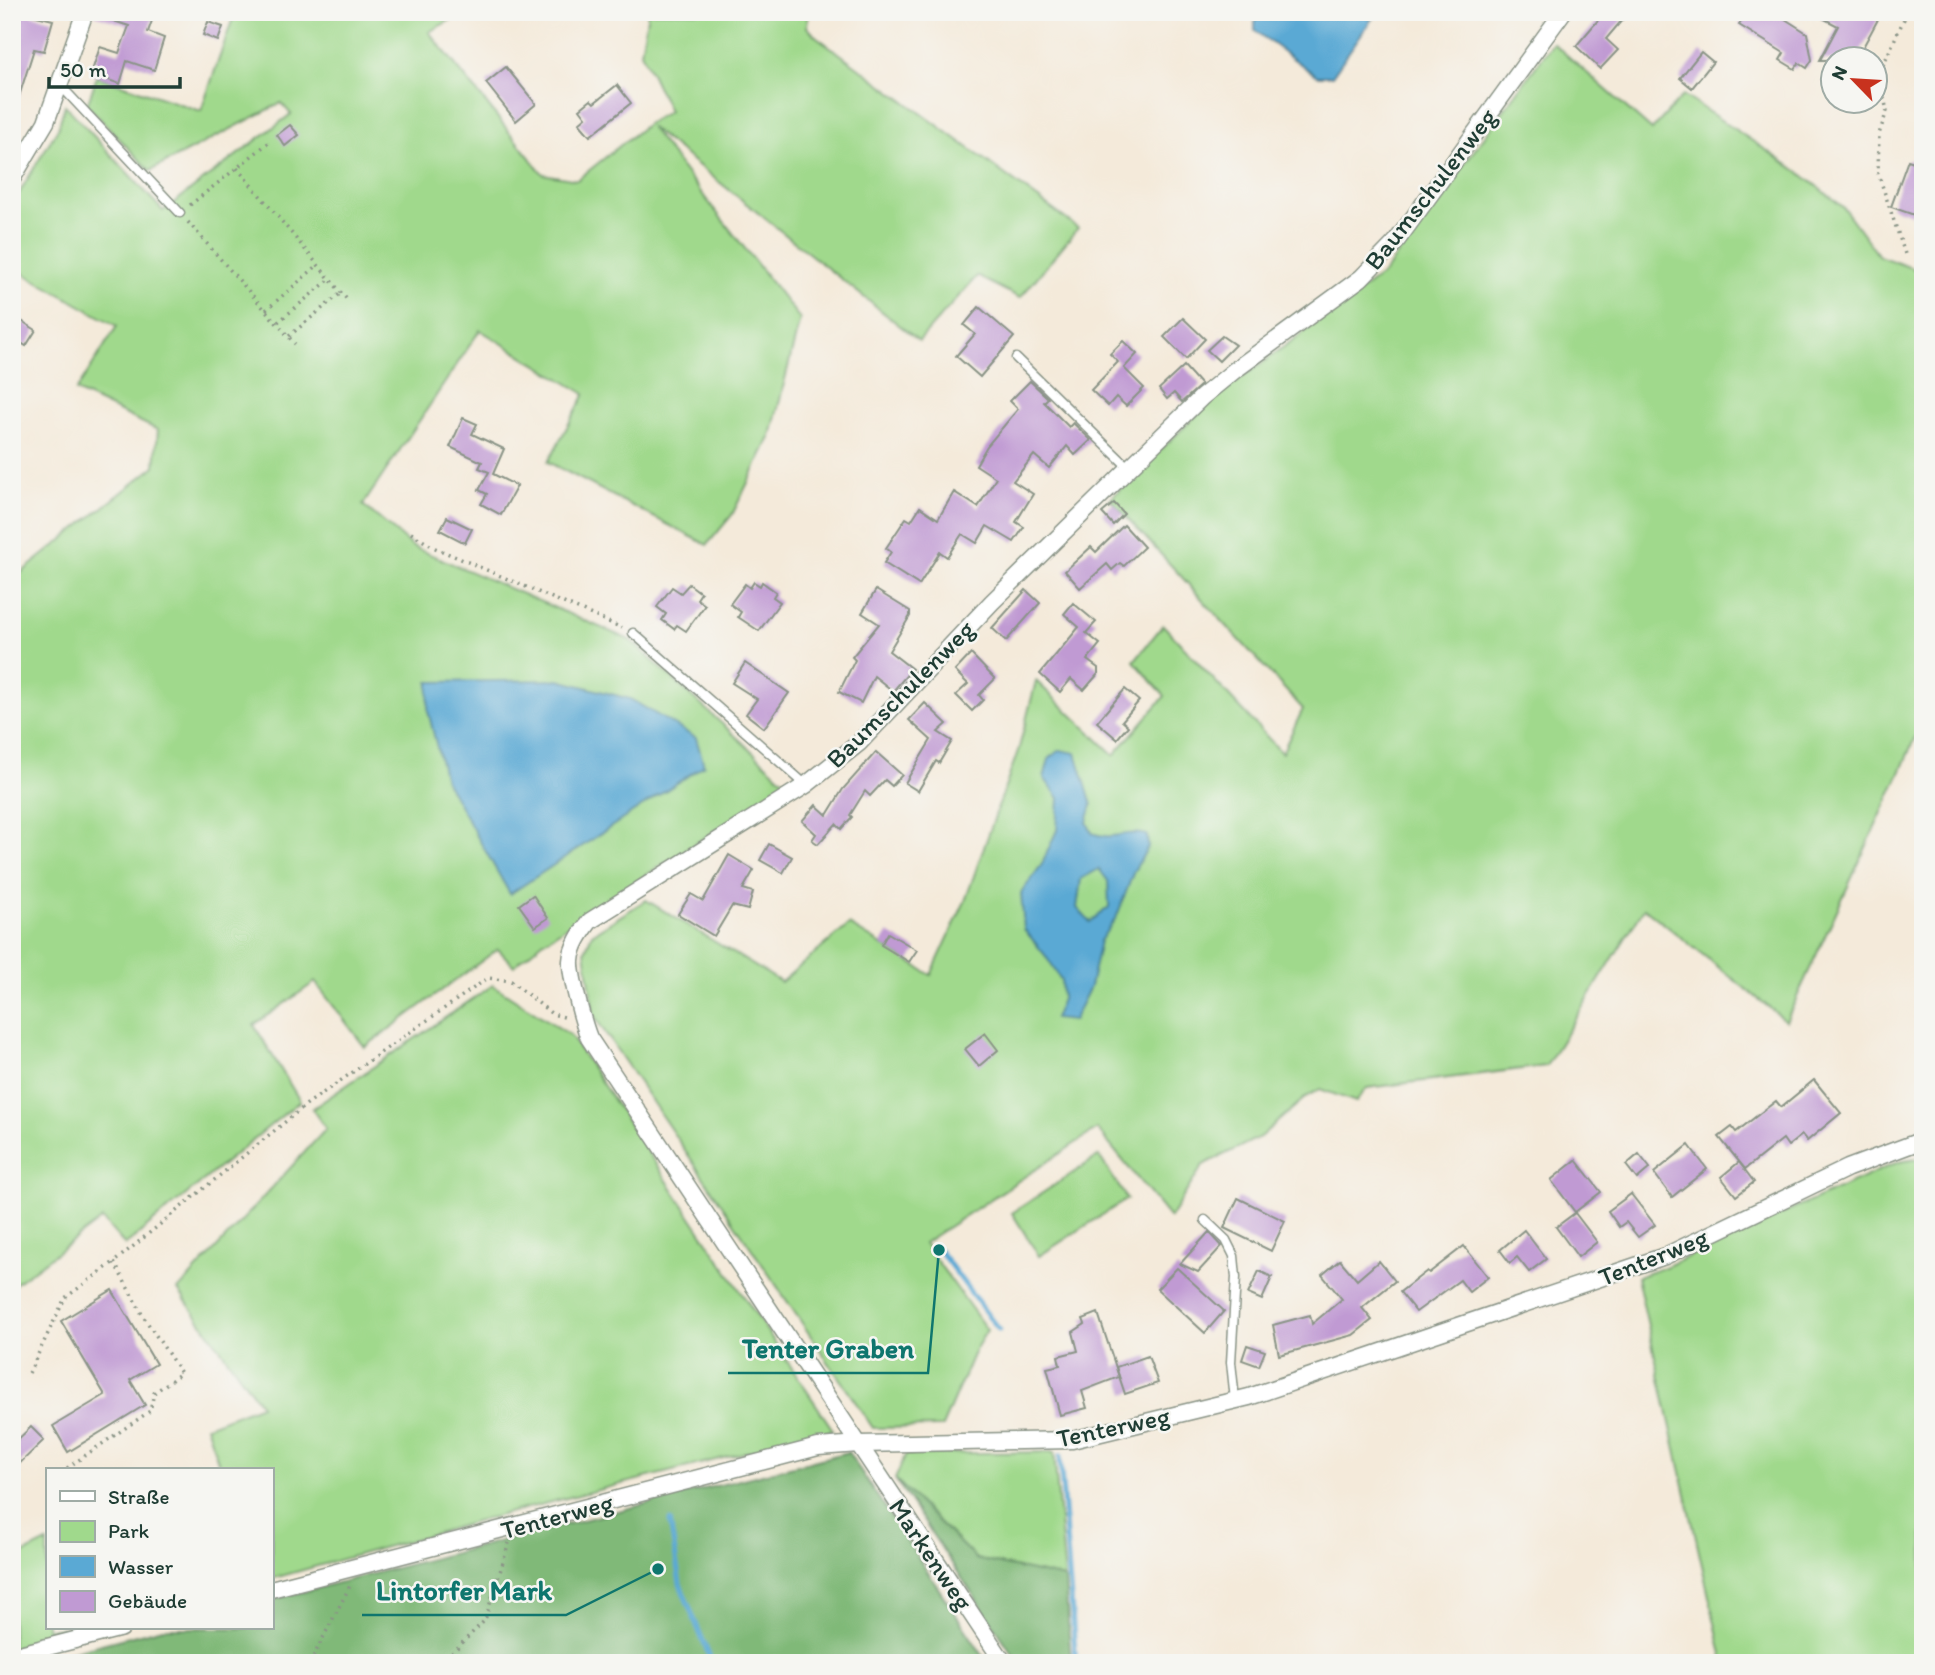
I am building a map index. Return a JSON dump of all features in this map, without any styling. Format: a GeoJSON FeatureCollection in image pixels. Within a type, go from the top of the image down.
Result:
{"type":"FeatureCollection","features":[{"type":"Feature","properties":{"kind":"street"},"geometry":{"type":"LineString","coordinates":[[12,179],[46,122],[85,12]]}},
{"type":"Feature","properties":{"kind":"street","name":"Baumschulenweg"},"geometry":{"type":"LineString","coordinates":[[859,1444],[589,1038],[583,1023],[571,962],[578,939],[590,921],[806,785],[859,743],[992,602],[1202,397],[1361,278],[1395,243],[1563,12]]}},
{"type":"Feature","properties":{"kind":"street","name":"Tenterweg"},"geometry":{"type":"LineString","coordinates":[[273,1589],[818,1447],[1072,1440],[1235,1400],[1665,1256],[1848,1168],[1923,1140]]}},
{"type":"Feature","properties":{"kind":"street","name":"Markenweg"},"geometry":{"type":"LineString","coordinates":[[859,1444],[1004,1663]]}},
{"type":"Feature","properties":{"kind":"street"},"geometry":{"type":"LineString","coordinates":[[12,1656],[114,1630]]}},
{"type":"Feature","properties":{"kind":"lane"},"geometry":{"type":"LineString","coordinates":[[60,85],[180,213]]}},
{"type":"Feature","properties":{"kind":"lane"},"geometry":{"type":"LineString","coordinates":[[1016,358],[1129,468]]}},
{"type":"Feature","properties":{"kind":"lane"},"geometry":{"type":"LineString","coordinates":[[633,633],[806,785]]}},
{"type":"Feature","properties":{"kind":"lane"},"geometry":{"type":"LineString","coordinates":[[1205,1220],[1226,1240],[1234,1256],[1236,1277],[1231,1362],[1235,1400]]}},
{"type":"Feature","properties":{"kind":"path"},"geometry":{"type":"LineString","coordinates":[[1902,12],[1903,19],[1880,74],[1887,111],[1880,134],[1878,173],[1906,257]]}},
{"type":"Feature","properties":{"kind":"path"},"geometry":{"type":"LineString","coordinates":[[272,140],[180,213],[295,344]]}},
{"type":"Feature","properties":{"kind":"path"},"geometry":{"type":"LineString","coordinates":[[237,168],[349,302]]}},
{"type":"Feature","properties":{"kind":"path"},"geometry":{"type":"LineString","coordinates":[[266,310],[318,265]]}},
{"type":"Feature","properties":{"kind":"path"},"geometry":{"type":"LineString","coordinates":[[277,323],[330,279]]}},
{"type":"Feature","properties":{"kind":"path"},"geometry":{"type":"LineString","coordinates":[[289,337],[341,293]]}},
{"type":"Feature","properties":{"kind":"path"},"geometry":{"type":"LineString","coordinates":[[411,533],[433,547],[633,633]]}},
{"type":"Feature","properties":{"kind":"path"},"geometry":{"type":"LineString","coordinates":[[29,1373],[65,1298],[114,1262],[306,1104],[488,978],[511,981],[552,1014],[583,1023]]}},
{"type":"Feature","properties":{"kind":"path"},"geometry":{"type":"LineString","coordinates":[[67,1468],[150,1411],[154,1393],[181,1373],[143,1316],[114,1262]]}},
{"type":"Feature","properties":{"kind":"path"},"geometry":{"type":"LineString","coordinates":[[442,1663],[485,1620],[509,1549],[509,1528]]}},
{"type":"Feature","properties":{"kind":"path"},"geometry":{"type":"LineString","coordinates":[[310,1663],[360,1567]]}},
{"type":"Feature","properties":{"kind":"green space"},"geometry":{"type":"Polygon","coordinates":[[[235,12],[465,12],[429,32],[543,174],[577,180],[647,124],[669,111],[641,52],[648,12],[808,12],[807,27],[817,37],[1078,228],[1020,298],[977,276],[919,341],[650,127],[800,319],[771,436],[732,515],[707,545],[548,462],[585,394],[480,330],[363,505],[413,547],[630,640],[788,784],[544,941],[514,966],[498,949],[365,1047],[315,982],[254,1025],[300,1101],[125,1245],[102,1219],[12,1286],[12,580],[155,466],[158,430],[76,391],[117,326],[12,267],[12,205],[58,128],[65,105],[163,211],[291,114],[281,103],[150,171],[87,105],[97,76],[201,111],[235,12]]]}},
{"type":"Feature","properties":{"kind":"green space"},"geometry":{"type":"Polygon","coordinates":[[[1553,43],[1652,130],[1683,95],[1799,172],[1843,207],[1879,256],[1917,270],[1923,258],[1923,718],[1786,1021],[1644,908],[1546,1066],[1367,1088],[1356,1102],[1320,1089],[1306,1097],[1260,1137],[1203,1165],[1170,1218],[1097,1129],[924,1243],[987,1330],[975,1350],[942,1427],[873,1428],[594,1016],[585,951],[592,934],[646,900],[781,982],[849,925],[931,975],[965,901],[1019,748],[1036,681],[1114,755],[1165,696],[1134,661],[1163,625],[1282,753],[1303,709],[1110,499],[1213,399],[1384,273],[1553,43]]]}},
{"type":"Feature","properties":{"kind":"green space"},"geometry":{"type":"Polygon","coordinates":[[[493,985],[570,1035],[833,1430],[508,1513],[273,1578],[273,1468],[220,1468],[206,1426],[261,1405],[178,1290],[326,1129],[312,1109],[493,985]]]}},
{"type":"Feature","properties":{"kind":"green space"},"geometry":{"type":"Polygon","coordinates":[[[1099,1156],[1127,1199],[1039,1256],[1012,1213],[1099,1156]]]}},
{"type":"Feature","properties":{"kind":"green space"},"geometry":{"type":"Polygon","coordinates":[[[1923,1158],[1923,1663],[1724,1663],[1637,1277],[1665,1267],[1898,1162],[1923,1158]]]}},
{"type":"Feature","properties":{"kind":"green space"},"geometry":{"type":"Polygon","coordinates":[[[848,1452],[988,1663],[28,1663],[155,1630],[273,1630],[273,1599],[848,1452]]]}},
{"type":"Feature","properties":{"kind":"green space"},"geometry":{"type":"Polygon","coordinates":[[[1054,1452],[1065,1578],[976,1559],[895,1479],[906,1454],[1054,1452]]]}},
{"type":"Feature","properties":{"kind":"green space"},"geometry":{"type":"Polygon","coordinates":[[[895,1479],[976,1559],[1065,1578],[1071,1663],[1019,1663],[895,1479]]]}},
{"type":"Feature","properties":{"kind":"green space"},"geometry":{"type":"Polygon","coordinates":[[[46,1542],[46,1630],[83,1630],[12,1648],[12,1550],[15,1558],[46,1542]]]}},
{"type":"Feature","properties":{"kind":"water"},"geometry":{"type":"Polygon","coordinates":[[[1263,12],[1372,12],[1374,16],[1332,76],[1317,76],[1255,31],[1255,22],[1263,12]]]}},
{"type":"Feature","properties":{"kind":"water"},"geometry":{"type":"Polygon","coordinates":[[[559,680],[630,699],[696,738],[704,765],[510,894],[445,780],[428,711],[429,682],[559,680]]]}},
{"type":"Feature","properties":{"kind":"water"},"geometry":{"type":"Polygon","coordinates":[[[1060,750],[1076,753],[1092,805],[1087,822],[1092,833],[1107,836],[1132,833],[1147,835],[1148,847],[1134,871],[1117,916],[1100,941],[1090,987],[1073,1021],[1054,1019],[1062,999],[1061,980],[1024,929],[1021,893],[1042,864],[1057,830],[1059,798],[1044,778],[1049,759],[1060,750]],[[1099,869],[1081,879],[1077,908],[1090,922],[1109,907],[1108,881],[1099,869]]]}},
{"type":"Feature","properties":{"kind":"building"},"geometry":{"type":"Polygon","coordinates":[[[20,12],[53,20],[44,51],[34,49],[15,109],[12,108],[12,38],[20,12]]]}},
{"type":"Feature","properties":{"kind":"building"},"geometry":{"type":"Polygon","coordinates":[[[96,12],[155,12],[148,32],[164,38],[154,70],[127,61],[120,84],[91,74],[100,47],[119,53],[129,26],[95,15],[96,12]]]}},
{"type":"Feature","properties":{"kind":"building"},"geometry":{"type":"Polygon","coordinates":[[[1605,12],[1616,12],[1623,19],[1606,39],[1618,50],[1600,69],[1576,46],[1605,12]]]}},
{"type":"Feature","properties":{"kind":"building"},"geometry":{"type":"Polygon","coordinates":[[[1747,12],[1774,12],[1807,33],[1812,60],[1807,68],[1799,63],[1795,69],[1780,60],[1784,53],[1739,25],[1747,12]]]}},
{"type":"Feature","properties":{"kind":"building"},"geometry":{"type":"Polygon","coordinates":[[[1811,12],[1882,12],[1864,46],[1827,46],[1838,26],[1811,12]]]}},
{"type":"Feature","properties":{"kind":"building"},"geometry":{"type":"Polygon","coordinates":[[[208,22],[223,27],[218,41],[203,35],[208,22]]]}},
{"type":"Feature","properties":{"kind":"building"},"geometry":{"type":"Polygon","coordinates":[[[1701,52],[1713,62],[1692,88],[1680,78],[1701,52]]]}},
{"type":"Feature","properties":{"kind":"building"},"geometry":{"type":"Polygon","coordinates":[[[506,67],[536,104],[516,121],[486,83],[506,67]]]}},
{"type":"Feature","properties":{"kind":"building"},"geometry":{"type":"Polygon","coordinates":[[[617,85],[631,103],[590,136],[579,123],[586,117],[580,109],[591,100],[594,103],[617,85]]]}},
{"type":"Feature","properties":{"kind":"building"},"geometry":{"type":"Polygon","coordinates":[[[290,125],[299,135],[285,146],[277,135],[290,125]]]}},
{"type":"Feature","properties":{"kind":"building"},"geometry":{"type":"Polygon","coordinates":[[[1908,160],[1923,165],[1923,218],[1891,207],[1908,160]]]}},
{"type":"Feature","properties":{"kind":"building"},"geometry":{"type":"Polygon","coordinates":[[[979,307],[1014,337],[980,377],[956,356],[975,334],[964,325],[979,307]]]}},
{"type":"Feature","properties":{"kind":"building"},"geometry":{"type":"Polygon","coordinates":[[[12,315],[36,330],[26,346],[12,337],[12,315]]]}},
{"type":"Feature","properties":{"kind":"building"},"geometry":{"type":"Polygon","coordinates":[[[1183,318],[1205,339],[1186,359],[1164,337],[1183,318]]]}},
{"type":"Feature","properties":{"kind":"building"},"geometry":{"type":"Polygon","coordinates":[[[1222,336],[1235,345],[1219,361],[1207,350],[1222,336]]]}},
{"type":"Feature","properties":{"kind":"building"},"geometry":{"type":"Polygon","coordinates":[[[1123,341],[1137,354],[1124,368],[1144,388],[1126,406],[1116,397],[1108,406],[1091,390],[1118,362],[1110,354],[1123,341]]]}},
{"type":"Feature","properties":{"kind":"building"},"geometry":{"type":"Polygon","coordinates":[[[1184,366],[1201,385],[1182,402],[1174,393],[1167,399],[1159,389],[1184,366]]]}},
{"type":"Feature","properties":{"kind":"building"},"geometry":{"type":"Polygon","coordinates":[[[1030,381],[1048,398],[1044,402],[1069,427],[1073,423],[1091,440],[1075,455],[1067,446],[1049,468],[1034,455],[1013,481],[1033,494],[1016,522],[1024,527],[1014,542],[987,526],[977,543],[962,534],[947,557],[940,552],[919,585],[884,563],[891,552],[886,548],[906,518],[911,521],[920,507],[938,519],[954,492],[978,507],[996,478],[976,465],[987,446],[1018,409],[1010,401],[1030,381]]]}},
{"type":"Feature","properties":{"kind":"building"},"geometry":{"type":"Polygon","coordinates":[[[463,418],[477,424],[472,434],[504,449],[493,474],[517,486],[501,515],[481,504],[487,494],[479,490],[489,472],[479,468],[482,462],[450,447],[463,418]]]}},
{"type":"Feature","properties":{"kind":"building"},"geometry":{"type":"Polygon","coordinates":[[[1114,503],[1124,514],[1113,525],[1102,513],[1114,503]]]}},
{"type":"Feature","properties":{"kind":"building"},"geometry":{"type":"Polygon","coordinates":[[[447,517],[472,529],[465,543],[440,530],[447,517]]]}},
{"type":"Feature","properties":{"kind":"building"},"geometry":{"type":"Polygon","coordinates":[[[1124,525],[1144,547],[1124,566],[1120,563],[1112,570],[1107,564],[1080,588],[1065,571],[1091,547],[1096,552],[1124,525]]]}},
{"type":"Feature","properties":{"kind":"building"},"geometry":{"type":"Polygon","coordinates":[[[754,582],[760,586],[762,582],[776,592],[773,597],[780,602],[759,631],[738,617],[741,612],[730,604],[745,584],[750,588],[754,582]]]}},
{"type":"Feature","properties":{"kind":"building"},"geometry":{"type":"Polygon","coordinates":[[[689,584],[701,593],[697,599],[705,605],[686,631],[677,625],[674,629],[662,620],[666,614],[657,607],[672,587],[681,593],[689,584]]]}},
{"type":"Feature","properties":{"kind":"building"},"geometry":{"type":"Polygon","coordinates":[[[876,590],[910,611],[910,616],[889,651],[912,669],[893,691],[874,676],[861,703],[839,692],[855,660],[852,657],[879,624],[862,613],[876,590]]]}},
{"type":"Feature","properties":{"kind":"building"},"geometry":{"type":"Polygon","coordinates":[[[1026,590],[1040,603],[1006,641],[992,628],[1026,590]]]}},
{"type":"Feature","properties":{"kind":"building"},"geometry":{"type":"Polygon","coordinates":[[[1073,603],[1096,622],[1086,633],[1100,644],[1087,660],[1098,668],[1098,674],[1084,690],[1071,679],[1060,692],[1040,674],[1079,627],[1064,614],[1073,603]]]}},
{"type":"Feature","properties":{"kind":"building"},"geometry":{"type":"Polygon","coordinates":[[[971,654],[995,679],[979,695],[983,700],[972,711],[956,695],[968,684],[955,671],[971,654]]]}},
{"type":"Feature","properties":{"kind":"building"},"geometry":{"type":"Polygon","coordinates":[[[745,663],[789,693],[764,728],[746,714],[757,699],[732,683],[745,663]]]}},
{"type":"Feature","properties":{"kind":"building"},"geometry":{"type":"Polygon","coordinates":[[[1125,689],[1139,701],[1122,721],[1128,726],[1117,739],[1097,722],[1125,689]]]}},
{"type":"Feature","properties":{"kind":"building"},"geometry":{"type":"Polygon","coordinates":[[[925,703],[947,724],[938,732],[952,741],[918,791],[905,783],[931,740],[909,720],[925,703]]]}},
{"type":"Feature","properties":{"kind":"building"},"geometry":{"type":"Polygon","coordinates":[[[876,752],[902,775],[892,786],[885,780],[870,796],[865,791],[850,815],[852,817],[841,829],[836,824],[818,844],[812,840],[816,834],[802,821],[816,805],[827,815],[843,789],[876,752]]]}},
{"type":"Feature","properties":{"kind":"building"},"geometry":{"type":"Polygon","coordinates":[[[769,844],[792,857],[783,873],[760,860],[769,844]]]}},
{"type":"Feature","properties":{"kind":"building"},"geometry":{"type":"Polygon","coordinates":[[[729,855],[754,870],[743,889],[753,892],[748,910],[732,906],[714,936],[678,914],[691,894],[703,901],[729,855]]]}},
{"type":"Feature","properties":{"kind":"building"},"geometry":{"type":"Polygon","coordinates":[[[533,895],[548,918],[535,927],[519,905],[533,895]]]}},
{"type":"Feature","properties":{"kind":"building"},"geometry":{"type":"Polygon","coordinates":[[[888,933],[917,950],[909,962],[881,945],[888,933]]]}},
{"type":"Feature","properties":{"kind":"building"},"geometry":{"type":"Polygon","coordinates":[[[985,1033],[998,1050],[979,1066],[965,1049],[985,1033]]]}},
{"type":"Feature","properties":{"kind":"building"},"geometry":{"type":"Polygon","coordinates":[[[1814,1080],[1841,1113],[1807,1141],[1802,1135],[1788,1146],[1783,1139],[1745,1169],[1719,1137],[1732,1127],[1736,1132],[1776,1101],[1781,1107],[1814,1080]]]}},
{"type":"Feature","properties":{"kind":"building"},"geometry":{"type":"Polygon","coordinates":[[[1689,1145],[1707,1169],[1672,1197],[1654,1173],[1689,1145]]]}},
{"type":"Feature","properties":{"kind":"building"},"geometry":{"type":"Polygon","coordinates":[[[1639,1154],[1650,1168],[1637,1179],[1626,1165],[1639,1154]]]}},
{"type":"Feature","properties":{"kind":"building"},"geometry":{"type":"Polygon","coordinates":[[[1576,1160],[1601,1192],[1575,1212],[1551,1180],[1576,1160]]]}},
{"type":"Feature","properties":{"kind":"building"},"geometry":{"type":"Polygon","coordinates":[[[1739,1162],[1754,1182],[1736,1196],[1721,1177],[1739,1162]]]}},
{"type":"Feature","properties":{"kind":"building"},"geometry":{"type":"Polygon","coordinates":[[[1631,1194],[1655,1225],[1638,1237],[1626,1222],[1619,1227],[1608,1211],[1631,1194]]]}},
{"type":"Feature","properties":{"kind":"building"},"geometry":{"type":"Polygon","coordinates":[[[1238,1198],[1285,1221],[1271,1251],[1224,1228],[1238,1198]]]}},
{"type":"Feature","properties":{"kind":"building"},"geometry":{"type":"Polygon","coordinates":[[[1575,1213],[1597,1242],[1578,1257],[1556,1227],[1575,1213]]]}},
{"type":"Feature","properties":{"kind":"building"},"geometry":{"type":"Polygon","coordinates":[[[1524,1230],[1546,1259],[1529,1272],[1517,1257],[1510,1263],[1500,1250],[1524,1230]]]}},
{"type":"Feature","properties":{"kind":"building"},"geometry":{"type":"Polygon","coordinates":[[[1209,1232],[1222,1246],[1198,1272],[1180,1264],[1209,1232]]]}},
{"type":"Feature","properties":{"kind":"building"},"geometry":{"type":"Polygon","coordinates":[[[1464,1246],[1488,1277],[1469,1292],[1460,1280],[1416,1312],[1400,1292],[1464,1246]]]}},
{"type":"Feature","properties":{"kind":"building"},"geometry":{"type":"Polygon","coordinates":[[[1340,1260],[1357,1280],[1379,1261],[1395,1281],[1362,1308],[1372,1320],[1353,1335],[1279,1355],[1273,1325],[1310,1315],[1312,1324],[1342,1299],[1322,1275],[1340,1260]]]}},
{"type":"Feature","properties":{"kind":"building"},"geometry":{"type":"Polygon","coordinates":[[[1177,1268],[1224,1311],[1205,1333],[1157,1289],[1177,1268]]]}},
{"type":"Feature","properties":{"kind":"building"},"geometry":{"type":"Polygon","coordinates":[[[1259,1271],[1272,1277],[1262,1300],[1248,1294],[1259,1271]]]}},
{"type":"Feature","properties":{"kind":"building"},"geometry":{"type":"Polygon","coordinates":[[[112,1290],[156,1364],[130,1380],[145,1405],[68,1452],[53,1426],[105,1395],[61,1321],[112,1290]]]}},
{"type":"Feature","properties":{"kind":"building"},"geometry":{"type":"Polygon","coordinates":[[[1098,1313],[1119,1377],[1082,1391],[1087,1408],[1060,1415],[1047,1368],[1060,1365],[1058,1356],[1078,1351],[1073,1332],[1085,1324],[1083,1319],[1098,1313]]]}},
{"type":"Feature","properties":{"kind":"building"},"geometry":{"type":"Polygon","coordinates":[[[1247,1345],[1265,1351],[1259,1366],[1242,1360],[1247,1345]]]}},
{"type":"Feature","properties":{"kind":"building"},"geometry":{"type":"Polygon","coordinates":[[[1148,1356],[1158,1383],[1125,1394],[1116,1367],[1148,1356]]]}},
{"type":"Feature","properties":{"kind":"building"},"geometry":{"type":"Polygon","coordinates":[[[31,1427],[44,1440],[12,1471],[12,1445],[31,1427]]]}},
{"type":"Feature","properties":{"kind":"waterway"},"geometry":{"type":"LineString","coordinates":[[939,1250],[999,1330]]}},
{"type":"Feature","properties":{"kind":"waterway"},"geometry":{"type":"LineString","coordinates":[[1060,1456],[1076,1663]]}},
{"type":"Feature","properties":{"kind":"waterway"},"geometry":{"type":"LineString","coordinates":[[670,1521],[680,1584],[712,1663]]}},
{"type":"Feature","properties":{"kind":"place","name":"Tenter Graben"},"geometry":{"type":"Point","coordinates":[939,1250]}},
{"type":"Feature","properties":{"kind":"place","name":"Lintorfer Mark"},"geometry":{"type":"Point","coordinates":[658,1569]}}]}
